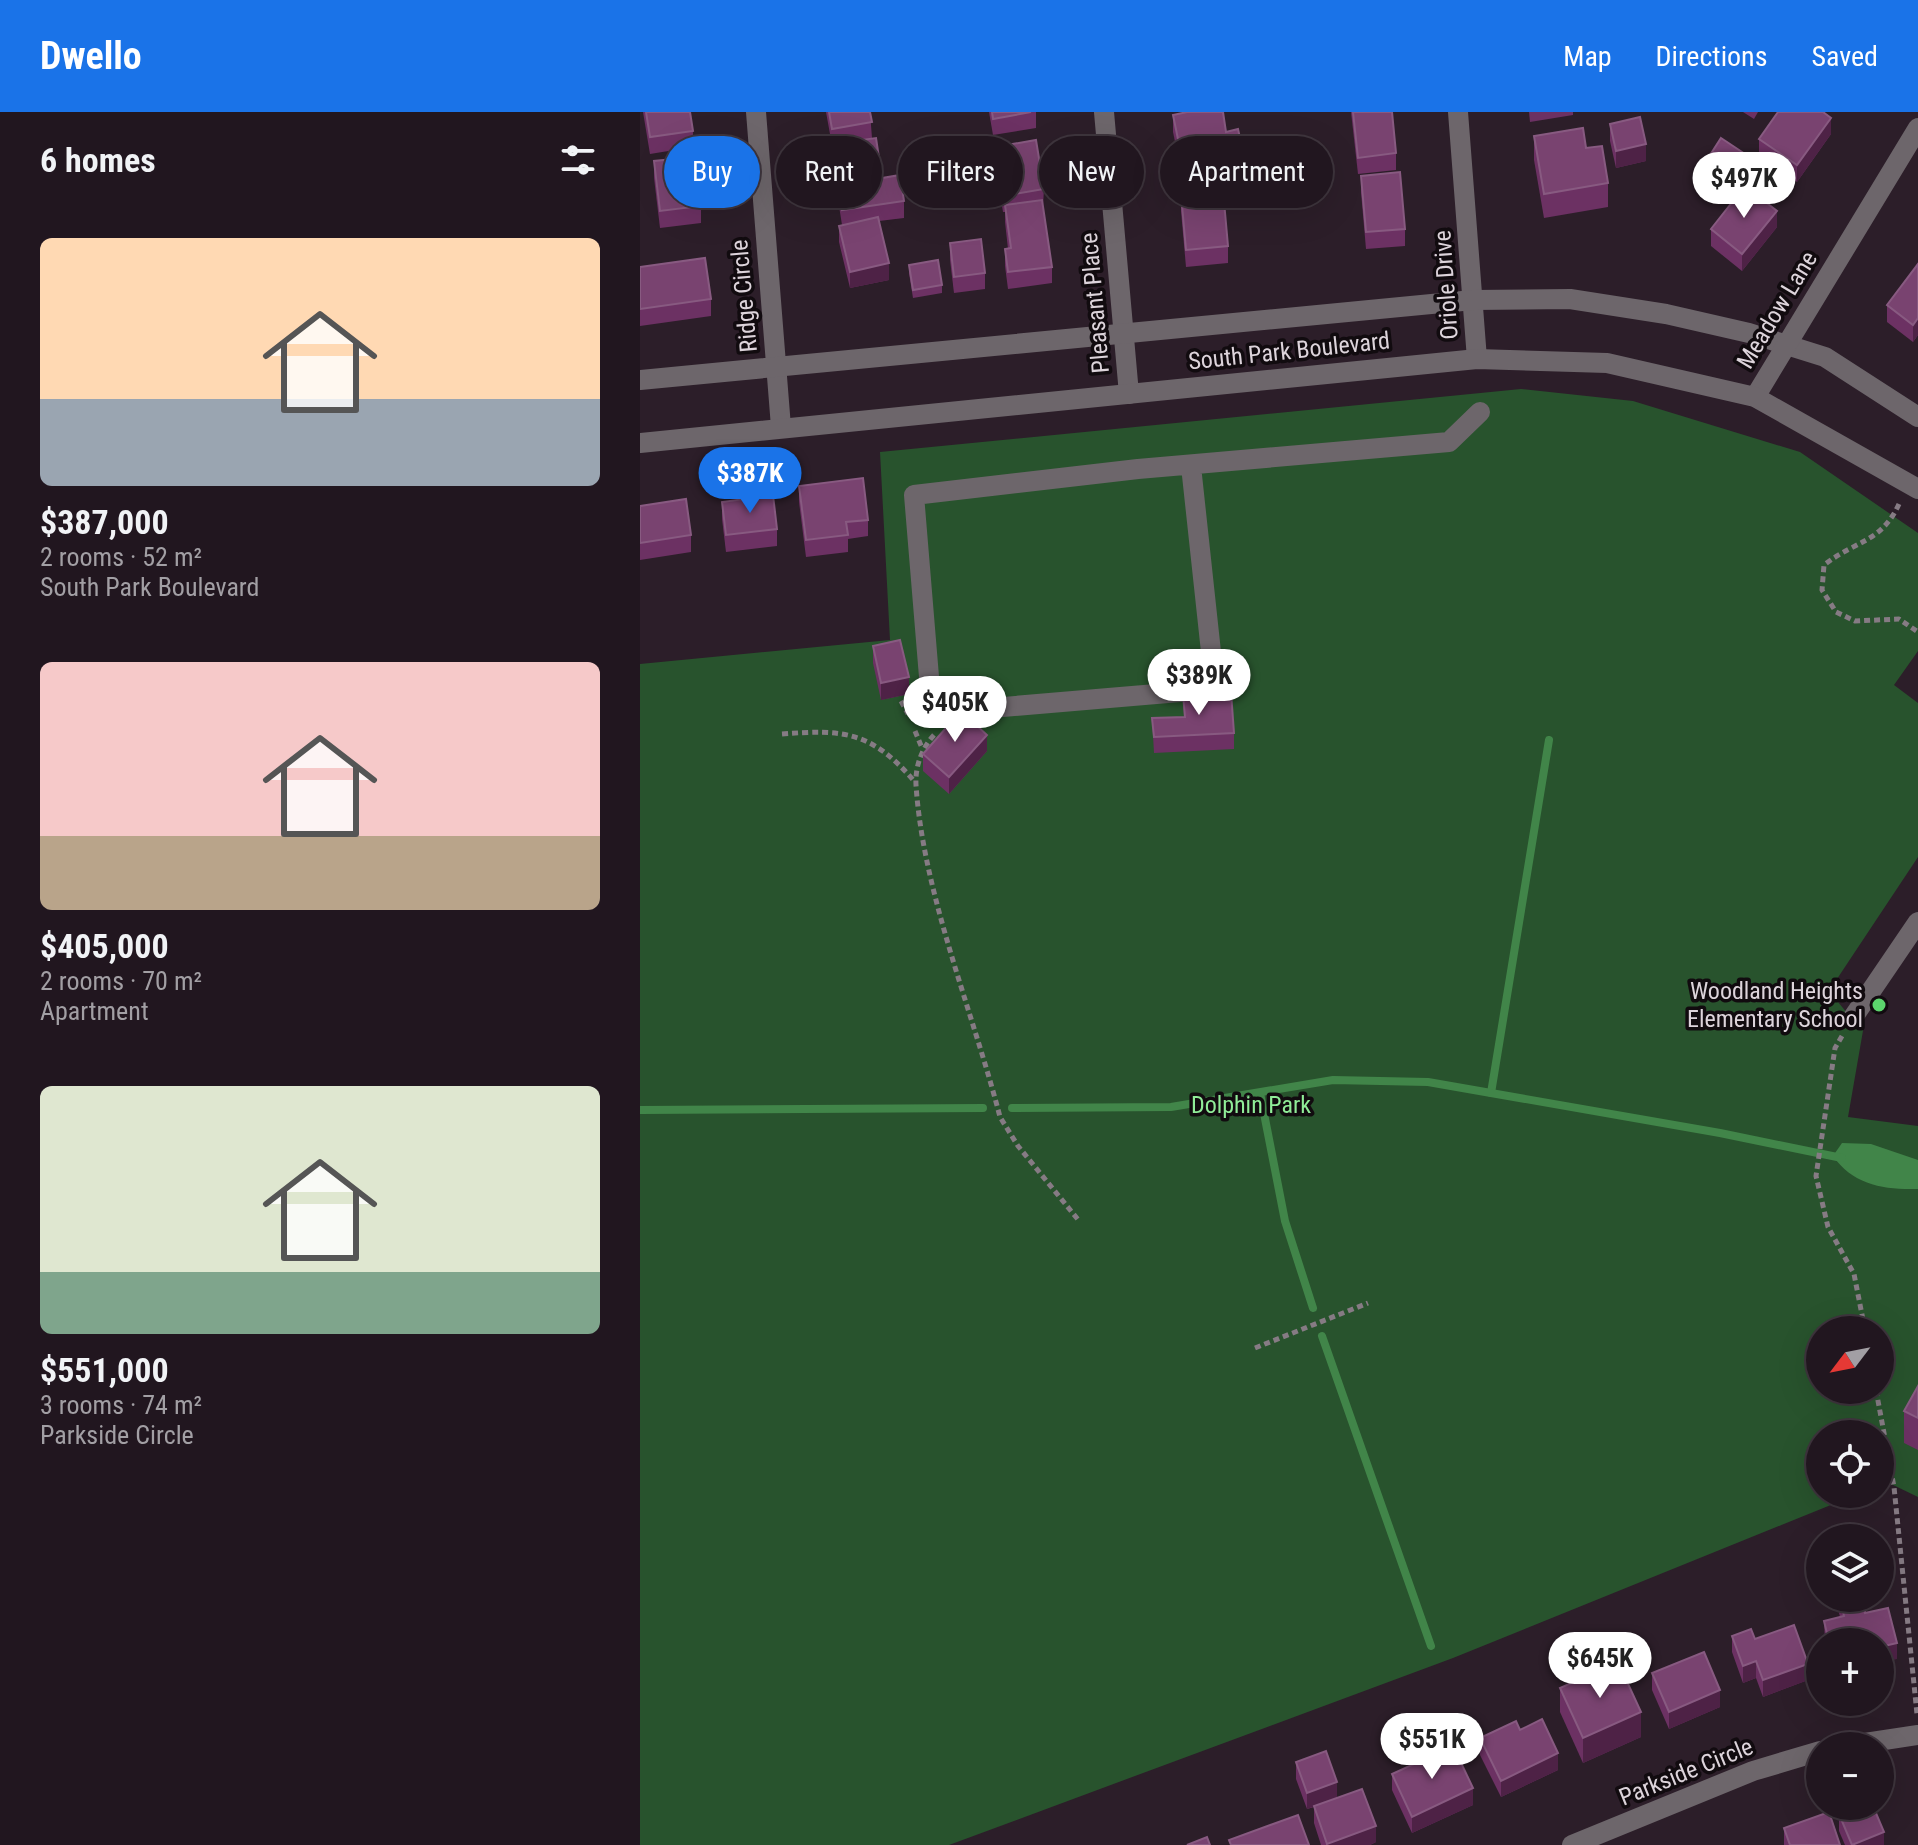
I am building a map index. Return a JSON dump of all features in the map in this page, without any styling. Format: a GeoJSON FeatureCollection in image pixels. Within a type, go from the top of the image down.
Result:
{"type":"FeatureCollection","features":[{"type":"Feature","properties":{"kind":"street","name":"Ridge Circle"},"geometry":{"type":"LineString","coordinates":[[756,112],[781,427]]}},
{"type":"Feature","properties":{"kind":"street","name":"Pleasant Place"},"geometry":{"type":"LineString","coordinates":[[1104,112],[1129,394]]}},
{"type":"Feature","properties":{"kind":"street","name":"Oriole Drive"},"geometry":{"type":"LineString","coordinates":[[1458,112],[1477,359]]}},
{"type":"Feature","properties":{"kind":"street","name":"Meadow Lane"},"geometry":{"type":"LineString","coordinates":[[1755,397],[1918,128]]}},
{"type":"Feature","properties":{"kind":"street","name":"South Park Boulevard"},"geometry":{"type":"LineString","coordinates":[[640,380],[1473,300],[1570,299],[1706,323],[1825,357],[1918,417]]}},
{"type":"Feature","properties":{"kind":"street","name":"South Park Boulevard"},"geometry":{"type":"LineString","coordinates":[[640,443],[1477,359],[1607,363],[1755,397],[1913,486]]}},
{"type":"Feature","properties":{"kind":"street"},"geometry":{"type":"LineString","coordinates":[[1191,466],[1215,689],[932,713],[914,495],[1138,469],[1449,442],[1480,412]]}},
{"type":"Feature","properties":{"kind":"street"},"geometry":{"type":"LineString","coordinates":[[1852,1019],[1918,922]]}},
{"type":"Feature","properties":{"kind":"street"},"geometry":{"type":"LineString","coordinates":[[1894,1737],[1918,1732]]}},
{"type":"Feature","properties":{"kind":"street","name":"Parkside Circle"},"geometry":{"type":"LineString","coordinates":[[1572,1845],[1753,1771],[1806,1755]]}},
{"type":"Feature","properties":{"kind":"path"},"geometry":{"type":"LineString","coordinates":[[1913,486],[1878,536],[1846,548],[1824,565],[1822,590],[1836,612],[1855,621],[1899,619],[1918,632]]}},
{"type":"Feature","properties":{"kind":"path"},"geometry":{"type":"LineString","coordinates":[[954,712],[922,748],[916,782],[936,898],[1000,1117],[1018,1146],[1080,1222]]}},
{"type":"Feature","properties":{"kind":"path"},"geometry":{"type":"LineString","coordinates":[[782,734],[829,730],[863,737],[894,758],[916,782]]}},
{"type":"Feature","properties":{"kind":"path"},"geometry":{"type":"LineString","coordinates":[[1852,1019],[1835,1048],[1817,1172],[1828,1227],[1854,1274],[1862,1316]]}},
{"type":"Feature","properties":{"kind":"path"},"geometry":{"type":"LineString","coordinates":[[1255,1348],[1368,1303]]}},
{"type":"Feature","properties":{"kind":"path"},"geometry":{"type":"LineString","coordinates":[[1879,1404],[1894,1487],[1918,1732]]}},
{"type":"Feature","properties":{"kind":"green space","name":"Dolphin Park"},"geometry":{"type":"Polygon","coordinates":[[[1521,389],[1633,401],[1800,452],[1918,533],[1918,651],[1894,685],[1918,703],[1918,857],[1829,991],[1852,1019],[1864,1025],[1848,1117],[1918,1126],[1918,1497],[1894,1485],[1894,1420],[1806,1420],[1806,1508],[1823,1508],[1453,1658],[949,1845],[640,1845],[640,664],[890,640],[880,452],[1521,389]]]}},
{"type":"Feature","properties":{"kind":"shaded area"},"geometry":{"type":"Polygon","coordinates":[[[1842,1143],[1871,1144],[1918,1160],[1918,1189],[1881,1187],[1850,1174],[1833,1156],[1842,1143]]]}},
{"type":"Feature","properties":{"kind":"building"},"geometry":{"type":"Polygon","coordinates":[[[646,112],[690,112],[693,131],[650,137],[646,112]]]}},
{"type":"Feature","properties":{"kind":"building"},"geometry":{"type":"Polygon","coordinates":[[[829,112],[870,112],[872,122],[832,129],[829,112]]]}},
{"type":"Feature","properties":{"kind":"building"},"geometry":{"type":"Polygon","coordinates":[[[992,112],[1031,112],[993,119],[992,112]]]}},
{"type":"Feature","properties":{"kind":"building"},"geometry":{"type":"Polygon","coordinates":[[[1223,112],[1226,132],[1238,129],[1240,136],[1177,136],[1173,115],[1223,112]]]}},
{"type":"Feature","properties":{"kind":"building"},"geometry":{"type":"Polygon","coordinates":[[[1353,112],[1392,112],[1396,153],[1358,158],[1353,112]]]}},
{"type":"Feature","properties":{"kind":"building"},"geometry":{"type":"Polygon","coordinates":[[[1778,112],[1823,112],[1831,118],[1797,165],[1759,139],[1778,112]]]}},
{"type":"Feature","properties":{"kind":"building"},"geometry":{"type":"Polygon","coordinates":[[[1640,117],[1646,144],[1616,151],[1610,124],[1640,117]]]}},
{"type":"Feature","properties":{"kind":"building"},"geometry":{"type":"Polygon","coordinates":[[[1583,128],[1586,148],[1602,146],[1608,183],[1544,194],[1534,136],[1583,128]]]}},
{"type":"Feature","properties":{"kind":"building"},"geometry":{"type":"Polygon","coordinates":[[[1721,138],[1748,156],[1732,181],[1705,163],[1721,138]]]}},
{"type":"Feature","properties":{"kind":"building"},"geometry":{"type":"Polygon","coordinates":[[[1036,140],[1039,190],[1023,193],[1023,142],[1036,140]]]}},
{"type":"Feature","properties":{"kind":"building"},"geometry":{"type":"Polygon","coordinates":[[[664,160],[664,208],[685,208],[660,211],[654,161],[664,160]]]}},
{"type":"Feature","properties":{"kind":"building"},"geometry":{"type":"Polygon","coordinates":[[[1400,172],[1405,229],[1366,232],[1361,176],[1400,172]]]}},
{"type":"Feature","properties":{"kind":"building"},"geometry":{"type":"Polygon","coordinates":[[[898,175],[898,202],[882,204],[882,178],[898,175]]]}},
{"type":"Feature","properties":{"kind":"building"},"geometry":{"type":"Polygon","coordinates":[[[1745,186],[1777,211],[1742,254],[1711,229],[1745,186]]]}},
{"type":"Feature","properties":{"kind":"building"},"geometry":{"type":"Polygon","coordinates":[[[1039,200],[1039,208],[1043,208],[1052,267],[1008,272],[1005,249],[1011,248],[1005,208],[1023,208],[1023,203],[1039,200]]]}},
{"type":"Feature","properties":{"kind":"building"},"geometry":{"type":"Polygon","coordinates":[[[1182,208],[1225,208],[1228,246],[1186,250],[1182,208]]]}},
{"type":"Feature","properties":{"kind":"building"},"geometry":{"type":"Polygon","coordinates":[[[878,217],[889,263],[850,272],[839,226],[878,217]]]}},
{"type":"Feature","properties":{"kind":"building"},"geometry":{"type":"Polygon","coordinates":[[[981,239],[985,273],[954,277],[950,243],[981,239]]]}},
{"type":"Feature","properties":{"kind":"building"},"geometry":{"type":"Polygon","coordinates":[[[705,258],[711,299],[640,309],[640,267],[705,258]]]}},
{"type":"Feature","properties":{"kind":"building"},"geometry":{"type":"Polygon","coordinates":[[[938,260],[942,285],[913,290],[909,265],[938,260]]]}},
{"type":"Feature","properties":{"kind":"building"},"geometry":{"type":"Polygon","coordinates":[[[1918,264],[1918,318],[1913,325],[1887,305],[1918,264]]]}},
{"type":"Feature","properties":{"kind":"building"},"geometry":{"type":"Polygon","coordinates":[[[863,478],[868,520],[846,522],[848,535],[806,540],[799,486],[863,478]]]}},
{"type":"Feature","properties":{"kind":"building"},"geometry":{"type":"Polygon","coordinates":[[[773,495],[777,529],[726,535],[722,502],[773,495]]]}},
{"type":"Feature","properties":{"kind":"building"},"geometry":{"type":"Polygon","coordinates":[[[686,499],[691,535],[640,543],[640,506],[686,499]]]}},
{"type":"Feature","properties":{"kind":"building"},"geometry":{"type":"Polygon","coordinates":[[[900,640],[909,677],[881,683],[873,646],[900,640]]]}},
{"type":"Feature","properties":{"kind":"building"},"geometry":{"type":"Polygon","coordinates":[[[1231,692],[1234,733],[1154,737],[1152,718],[1185,717],[1183,694],[1231,692]]]}},
{"type":"Feature","properties":{"kind":"building"},"geometry":{"type":"Polygon","coordinates":[[[961,711],[987,735],[949,777],[923,754],[961,711]]]}},
{"type":"Feature","properties":{"kind":"building"},"geometry":{"type":"Polygon","coordinates":[[[1918,1386],[1918,1418],[1904,1411],[1918,1386]]]}},
{"type":"Feature","properties":{"kind":"building"},"geometry":{"type":"Polygon","coordinates":[[[1843,1612],[1889,1612],[1893,1628],[1826,1628],[1824,1621],[1844,1616],[1843,1612]]]}},
{"type":"Feature","properties":{"kind":"building"},"geometry":{"type":"Polygon","coordinates":[[[1794,1625],[1806,1665],[1763,1680],[1756,1661],[1743,1666],[1732,1636],[1751,1629],[1755,1639],[1794,1625]]]}},
{"type":"Feature","properties":{"kind":"building"},"geometry":{"type":"Polygon","coordinates":[[[1704,1652],[1720,1690],[1669,1712],[1652,1673],[1704,1652]]]}},
{"type":"Feature","properties":{"kind":"building"},"geometry":{"type":"Polygon","coordinates":[[[1618,1662],[1641,1712],[1583,1738],[1560,1688],[1618,1662]]]}},
{"type":"Feature","properties":{"kind":"building"},"geometry":{"type":"Polygon","coordinates":[[[1542,1719],[1558,1753],[1501,1781],[1480,1738],[1516,1721],[1520,1730],[1542,1719]]]}},
{"type":"Feature","properties":{"kind":"building"},"geometry":{"type":"Polygon","coordinates":[[[1453,1746],[1473,1788],[1412,1817],[1392,1774],[1453,1746]]]}},
{"type":"Feature","properties":{"kind":"building"},"geometry":{"type":"Polygon","coordinates":[[[1326,1751],[1337,1782],[1307,1793],[1296,1762],[1326,1751]]]}},
{"type":"Feature","properties":{"kind":"building"},"geometry":{"type":"Polygon","coordinates":[[[1362,1789],[1376,1826],[1327,1844],[1314,1806],[1362,1789]]]}},
{"type":"Feature","properties":{"kind":"building"},"geometry":{"type":"Polygon","coordinates":[[[1298,1815],[1309,1845],[1231,1845],[1229,1840],[1298,1815]]]}},
{"type":"Feature","properties":{"kind":"building"},"geometry":{"type":"Polygon","coordinates":[[[1806,1820],[1832,1820],[1840,1845],[1790,1845],[1784,1828],[1806,1820]]]}},
{"type":"Feature","properties":{"kind":"building"},"geometry":{"type":"Polygon","coordinates":[[[1842,1820],[1879,1820],[1884,1832],[1852,1845],[1842,1820]]]}},
{"type":"Feature","properties":{"kind":"building"},"geometry":{"type":"Polygon","coordinates":[[[1207,1837],[1210,1845],[1187,1845],[1207,1837]]]}},
{"type":"Feature","properties":{"kind":"waterway"},"geometry":{"type":"LineString","coordinates":[[1491,1093],[1549,740]]}},
{"type":"Feature","properties":{"kind":"waterway"},"geometry":{"type":"LineString","coordinates":[[1012,1108],[1171,1107],[1333,1080],[1428,1082],[1720,1133],[1842,1158]]}},
{"type":"Feature","properties":{"kind":"waterway"},"geometry":{"type":"LineString","coordinates":[[1260,1093],[1285,1221],[1313,1308]]}},
{"type":"Feature","properties":{"kind":"waterway"},"geometry":{"type":"LineString","coordinates":[[640,1110],[983,1108]]}},
{"type":"Feature","properties":{"kind":"waterway"},"geometry":{"type":"LineString","coordinates":[[1322,1336],[1431,1646]]}},
{"type":"Feature","properties":{"kind":"place","name":"Woodland Heights Elementary School"},"geometry":{"type":"Point","coordinates":[1879,1005]}}]}
